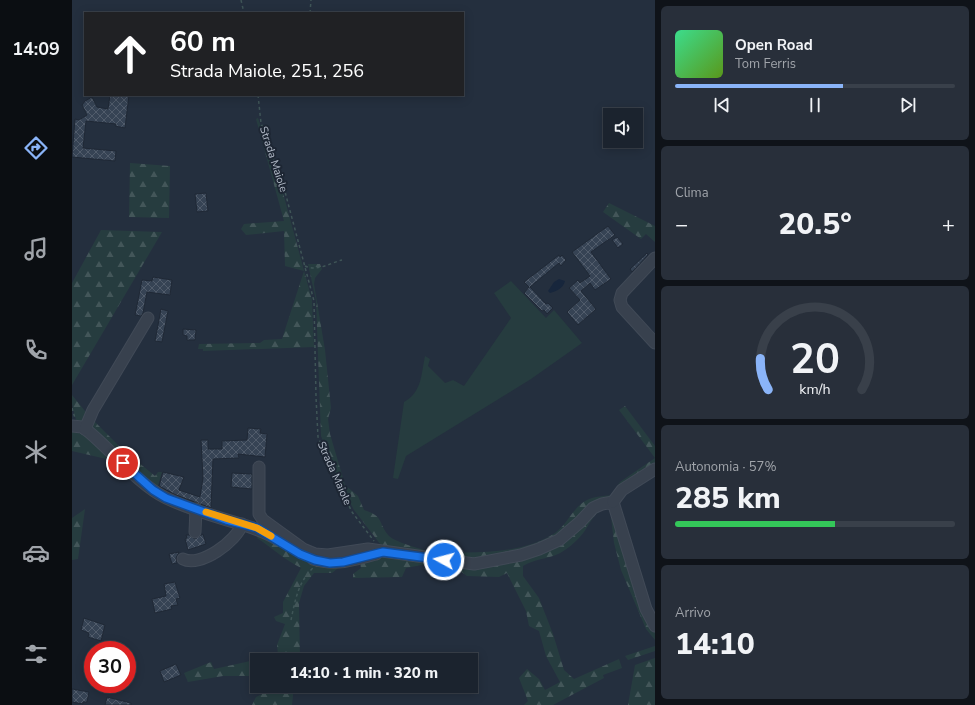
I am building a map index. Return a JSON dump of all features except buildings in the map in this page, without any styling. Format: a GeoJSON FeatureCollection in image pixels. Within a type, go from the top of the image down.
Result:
{"type":"FeatureCollection","features":[{"type":"Feature","properties":{"kind":"street"},"geometry":{"type":"LineString","coordinates":[[655,258],[622,293],[620,300],[622,307],[655,343]]}},
{"type":"Feature","properties":{"kind":"street"},"geometry":{"type":"LineString","coordinates":[[148,318],[93,410],[77,427],[153,490],[166,498],[257,528],[300,554],[322,562],[330,563],[343,562],[383,552]]}},
{"type":"Feature","properties":{"kind":"street"},"geometry":{"type":"LineString","coordinates":[[259,466],[259,514],[268,526],[303,549],[314,554],[328,555],[368,549],[474,564],[521,555],[559,540],[580,522],[593,508],[602,504],[613,502],[622,490],[655,469]]}},
{"type":"Feature","properties":{"kind":"street"},"geometry":{"type":"LineString","coordinates":[[613,502],[646,609],[655,626]]}},
{"type":"Feature","properties":{"kind":"street"},"geometry":{"type":"LineString","coordinates":[[195,532],[196,509]]}},
{"type":"Feature","properties":{"kind":"street"},"geometry":{"type":"LineString","coordinates":[[183,559],[189,561],[217,552],[230,541],[242,524]]}},
{"type":"Feature","properties":{"kind":"path"},"geometry":{"type":"LineString","coordinates":[[241,0],[244,12]]}},
{"type":"Feature","properties":{"kind":"path"},"geometry":{"type":"LineString","coordinates":[[310,12],[311,0]]}},
{"type":"Feature","properties":{"kind":"path","name":"Strada Maiole"},"geometry":{"type":"LineString","coordinates":[[258,96],[261,123],[284,188],[314,301],[318,436],[333,474],[352,512],[383,552]]}},
{"type":"Feature","properties":{"kind":"path"},"geometry":{"type":"LineString","coordinates":[[305,266],[311,269],[321,268],[342,260]]}},
{"type":"Feature","properties":{"kind":"path"},"geometry":{"type":"LineString","coordinates":[[291,620],[298,592],[303,580],[313,568],[322,562]]}},
{"type":"Feature","properties":{"kind":"green space"},"geometry":{"type":"Polygon","coordinates":[[[258,118],[282,189],[312,300],[314,347],[203,351],[203,349],[198,349],[199,344],[260,343],[264,340],[282,339],[304,271],[285,266],[284,231],[246,235],[241,229],[244,224],[284,221],[256,119],[258,118]]]}},
{"type":"Feature","properties":{"kind":"green space"},"geometry":{"type":"Polygon","coordinates":[[[130,163],[170,166],[169,218],[129,217],[130,163]]]}},
{"type":"Feature","properties":{"kind":"green space"},"geometry":{"type":"Polygon","coordinates":[[[609,203],[655,226],[655,242],[646,234],[641,239],[603,212],[609,203]]]}},
{"type":"Feature","properties":{"kind":"green space"},"geometry":{"type":"Polygon","coordinates":[[[101,230],[162,232],[72,385],[72,283],[101,230]]]}},
{"type":"Feature","properties":{"kind":"green space"},"geometry":{"type":"Polygon","coordinates":[[[308,264],[320,264],[322,269],[315,278],[314,284],[325,350],[331,408],[328,419],[330,434],[345,485],[358,496],[364,510],[375,515],[380,520],[385,531],[393,539],[439,554],[441,552],[485,552],[515,549],[542,540],[555,533],[582,503],[595,497],[611,495],[620,482],[655,458],[655,467],[612,500],[538,547],[475,561],[384,549],[354,510],[338,480],[321,436],[316,301],[308,264]]]}},
{"type":"Feature","properties":{"kind":"green space"},"geometry":{"type":"Polygon","coordinates":[[[511,281],[546,318],[554,310],[582,343],[531,379],[406,456],[398,479],[393,478],[404,402],[410,398],[418,388],[425,356],[430,359],[428,366],[445,383],[453,380],[464,386],[511,318],[494,293],[511,281]]]}},
{"type":"Feature","properties":{"kind":"green space"},"geometry":{"type":"Polygon","coordinates":[[[72,395],[89,416],[84,427],[77,424],[72,404],[72,395]]]}},
{"type":"Feature","properties":{"kind":"green space"},"geometry":{"type":"Polygon","coordinates":[[[625,406],[655,446],[655,458],[619,410],[625,406]]]}},
{"type":"Feature","properties":{"kind":"green space"},"geometry":{"type":"Polygon","coordinates":[[[91,418],[121,448],[155,476],[158,472],[162,472],[157,489],[86,428],[91,418]]]}},
{"type":"Feature","properties":{"kind":"green space"},"geometry":{"type":"Polygon","coordinates":[[[72,429],[84,430],[146,490],[134,483],[115,461],[72,451],[72,429]]]}},
{"type":"Feature","properties":{"kind":"green space"},"geometry":{"type":"Polygon","coordinates":[[[610,503],[655,631],[655,640],[646,629],[621,570],[614,543],[610,508],[604,509],[595,515],[582,535],[561,553],[523,566],[523,576],[539,598],[553,634],[564,670],[574,679],[619,659],[622,668],[603,675],[604,678],[553,705],[524,705],[528,701],[519,678],[527,669],[539,679],[545,690],[560,682],[546,656],[539,631],[529,626],[526,611],[507,573],[499,577],[467,576],[453,566],[427,564],[406,568],[402,577],[353,578],[353,574],[361,568],[360,563],[343,564],[332,573],[314,573],[304,586],[299,603],[300,653],[278,653],[277,645],[285,624],[276,621],[274,617],[283,613],[283,602],[301,568],[284,558],[257,538],[259,533],[299,557],[310,560],[369,552],[475,566],[540,551],[594,509],[610,503]]]}},
{"type":"Feature","properties":{"kind":"green space"},"geometry":{"type":"Polygon","coordinates":[[[85,509],[78,559],[72,560],[72,518],[85,509]]]}},
{"type":"Feature","properties":{"kind":"green space"},"geometry":{"type":"Polygon","coordinates":[[[655,646],[655,651],[628,660],[625,656],[655,646]]]}},
{"type":"Feature","properties":{"kind":"green space"},"geometry":{"type":"Polygon","coordinates":[[[655,658],[655,705],[628,705],[635,665],[655,658]]]}},
{"type":"Feature","properties":{"kind":"green space"},"geometry":{"type":"Polygon","coordinates":[[[250,661],[250,676],[223,676],[188,682],[184,673],[211,662],[214,669],[250,661]]]}},
{"type":"Feature","properties":{"kind":"green space"},"geometry":{"type":"Polygon","coordinates":[[[293,693],[292,705],[252,705],[256,697],[262,694],[293,693]]]}},
{"type":"Feature","properties":{"kind":"water"},"geometry":{"type":"Polygon","coordinates":[[[559,279],[565,281],[563,286],[550,293],[548,291],[554,282],[559,279]]]}},
{"type":"Feature","properties":{"kind":"slow traffic"},"geometry":{"type":"LineString","coordinates":[[206,512],[226,520],[257,528],[271,536]]}},
{"type":"Feature","properties":{"kind":"route"},"geometry":{"type":"LineString","coordinates":[[123,463],[140,480],[166,498],[226,520],[257,528],[300,554],[315,560],[330,563],[343,562],[383,552],[444,560]]}}]}
